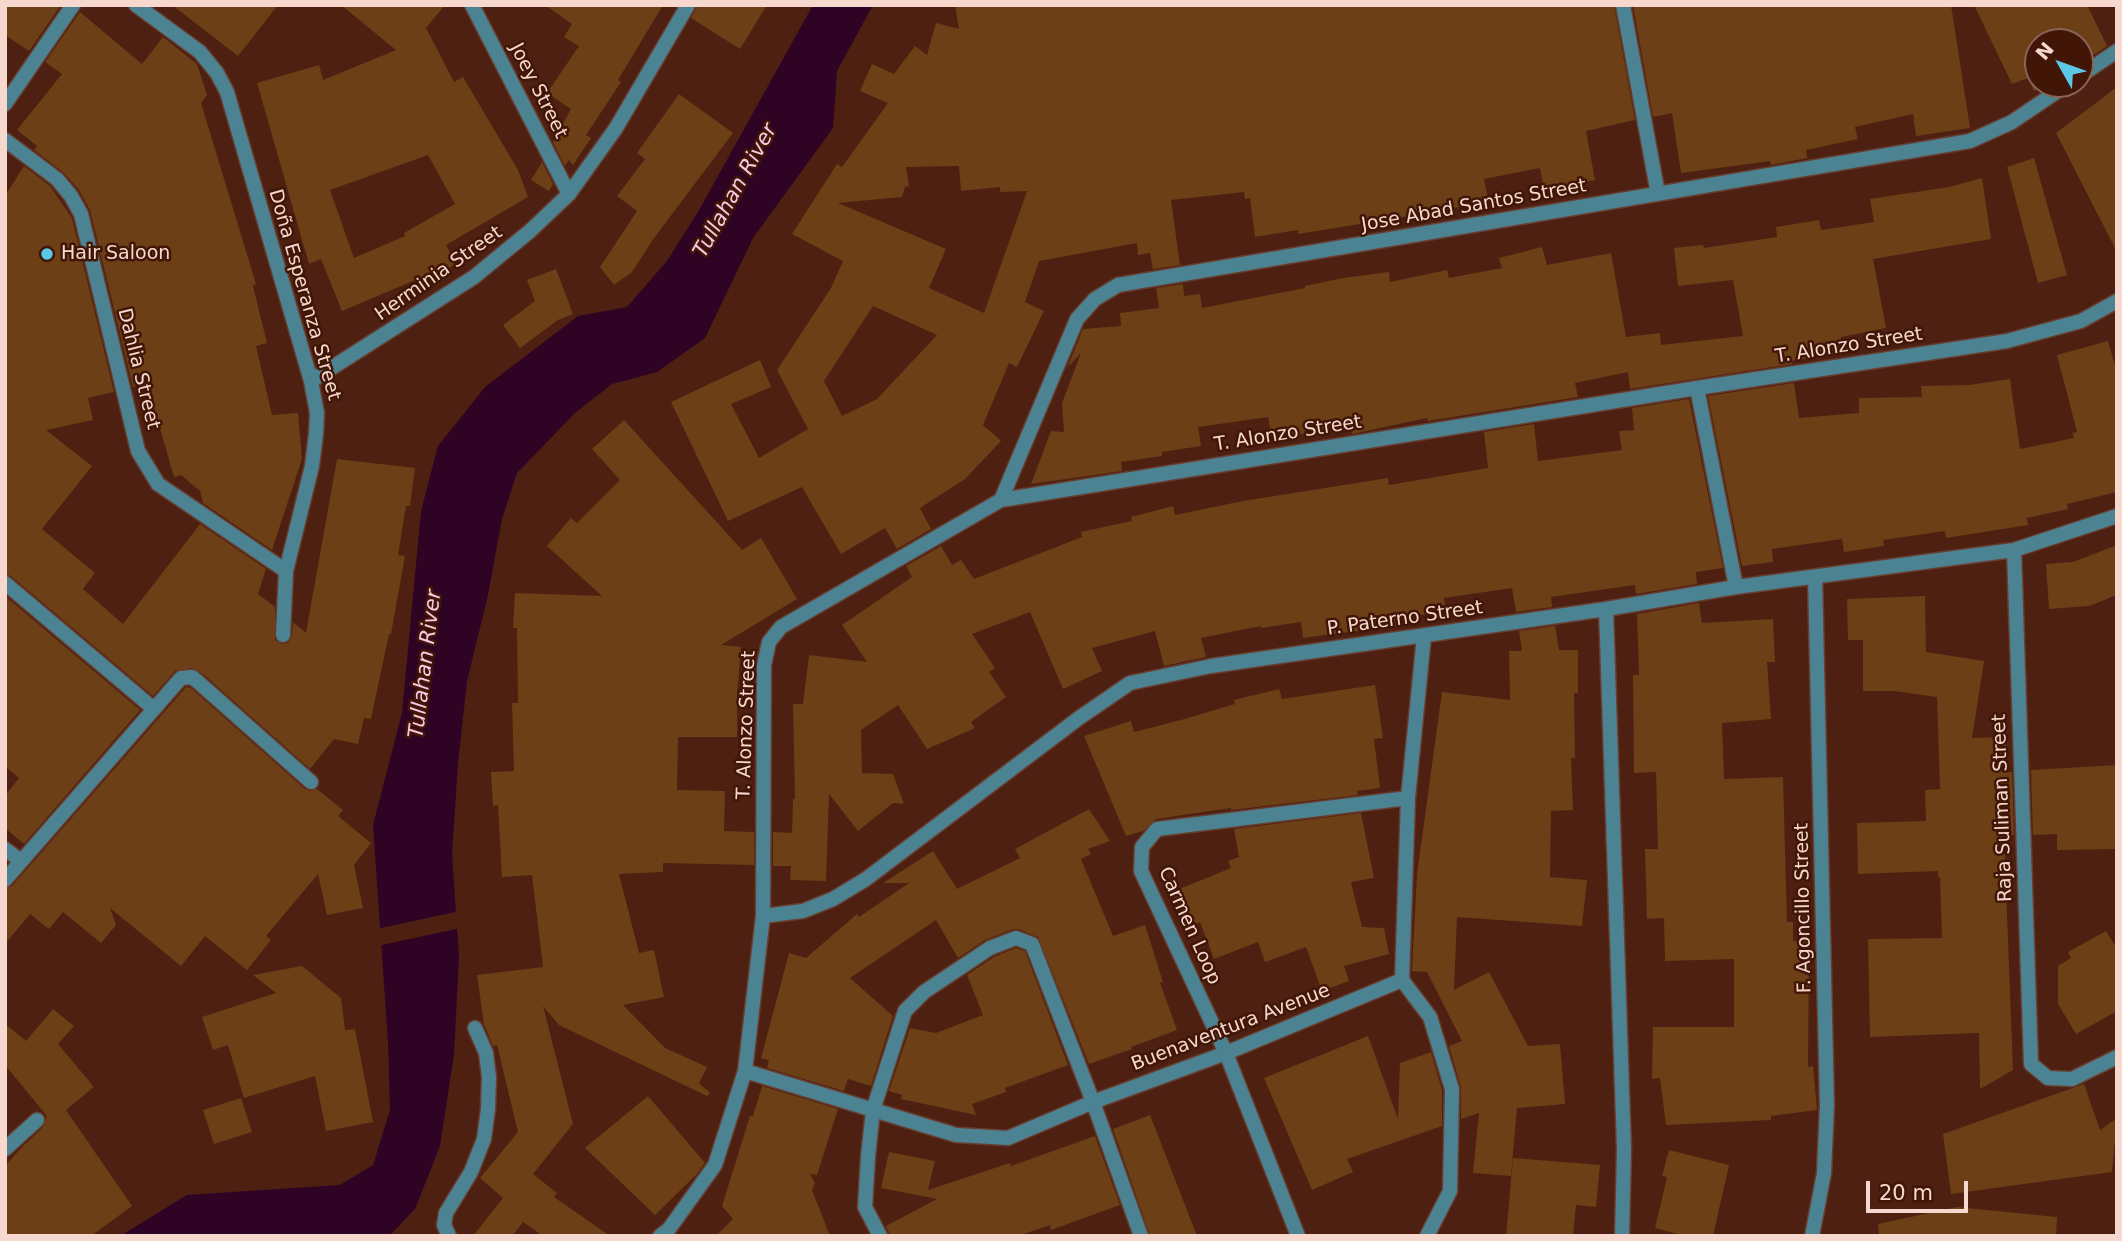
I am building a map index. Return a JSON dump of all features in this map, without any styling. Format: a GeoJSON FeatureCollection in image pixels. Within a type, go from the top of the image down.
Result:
{"type":"FeatureCollection","features":[{"type":"Feature","properties":{"kind":"street"},"geometry":{"type":"LineString","coordinates":[[5,104],[73,5]]}},
{"type":"Feature","properties":{"kind":"street","name":"Doña Esperanza Street"},"geometry":{"type":"LineString","coordinates":[[136,5],[200,52],[217,73],[226,92],[311,381],[317,414],[312,466],[285,571],[283,635]]}},
{"type":"Feature","properties":{"kind":"street","name":"Joey Street"},"geometry":{"type":"LineString","coordinates":[[472,5],[569,194]]}},
{"type":"Feature","properties":{"kind":"street","name":"Herminia Street"},"geometry":{"type":"LineString","coordinates":[[311,381],[417,316],[474,277],[530,231],[569,194],[616,128],[688,5]]}},
{"type":"Feature","properties":{"kind":"street"},"geometry":{"type":"LineString","coordinates":[[1623,5],[1658,194]]}},
{"type":"Feature","properties":{"kind":"street"},"geometry":{"type":"LineString","coordinates":[[2094,67],[2117,51]]}},
{"type":"Feature","properties":{"kind":"street","name":"Jose Abad Santos Street"},"geometry":{"type":"LineString","coordinates":[[1001,500],[1077,319],[1095,299],[1118,285],[1970,141],[2012,121],[2047,98]]}},
{"type":"Feature","properties":{"kind":"street","name":"Dahlia Street"},"geometry":{"type":"LineString","coordinates":[[5,140],[57,179],[81,214],[138,451],[158,484],[285,571]]}},
{"type":"Feature","properties":{"kind":"street","name":"T. Alonzo Street"},"geometry":{"type":"LineString","coordinates":[[667,1233],[715,1165],[745,1071],[763,916],[764,665],[769,642],[781,627],[1001,500],[2007,341],[2081,321],[2117,301]]}},
{"type":"Feature","properties":{"kind":"street"},"geometry":{"type":"LineString","coordinates":[[1698,388],[1736,587]]}},
{"type":"Feature","properties":{"kind":"street","name":"P. Paterno Street"},"geometry":{"type":"LineString","coordinates":[[763,916],[803,911],[833,899],[866,879],[1079,718],[1130,683],[1211,666],[1606,609],[1736,587],[2014,550],[2117,516]]}},
{"type":"Feature","properties":{"kind":"street","name":"Raja Suliman Street"},"geometry":{"type":"LineString","coordinates":[[2014,550],[2031,1064],[2048,1078],[2072,1079],[2117,1057]]}},
{"type":"Feature","properties":{"kind":"street","name":"F. Agoncillo Street"},"geometry":{"type":"LineString","coordinates":[[1812,1236],[1824,1173],[1827,1105],[1815,577]]}},
{"type":"Feature","properties":{"kind":"street"},"geometry":{"type":"LineString","coordinates":[[5,583],[154,709]]}},
{"type":"Feature","properties":{"kind":"street"},"geometry":{"type":"LineString","coordinates":[[1606,609],[1625,1149],[1622,1236]]}},
{"type":"Feature","properties":{"kind":"street"},"geometry":{"type":"LineString","coordinates":[[1424,636],[1408,798],[1402,980],[1430,1017],[1452,1089],[1450,1191],[1427,1236]]}},
{"type":"Feature","properties":{"kind":"street"},"geometry":{"type":"LineString","coordinates":[[5,880],[181,678],[192,677],[311,782]]}},
{"type":"Feature","properties":{"kind":"street","name":"Carmen Loop"},"geometry":{"type":"LineString","coordinates":[[1298,1236],[1226,1053],[1141,871],[1142,847],[1157,829],[1408,798]]}},
{"type":"Feature","properties":{"kind":"street"},"geometry":{"type":"LineString","coordinates":[[5,849],[20,861]]}},
{"type":"Feature","properties":{"kind":"street"},"geometry":{"type":"LineString","coordinates":[[880,1236],[865,1207],[873,1110],[905,1011],[924,992],[990,948],[1016,938],[1032,944],[1141,1236]]}},
{"type":"Feature","properties":{"kind":"street","name":"Buenaventura Avenue"},"geometry":{"type":"LineString","coordinates":[[745,1071],[956,1135],[1009,1138],[1402,980]]}},
{"type":"Feature","properties":{"kind":"street"},"geometry":{"type":"LineString","coordinates":[[449,1236],[444,1225],[446,1213],[471,1172],[484,1139],[487,1119],[489,1077],[486,1053],[475,1028]]}},
{"type":"Feature","properties":{"kind":"street"},"geometry":{"type":"LineString","coordinates":[[5,1149],[37,1120]]}},
{"type":"Feature","properties":{"kind":"water","name":"Tullahan River"},"geometry":{"type":"Polygon","coordinates":[[[813,5],[873,5],[837,71],[833,128],[753,238],[705,338],[657,372],[612,384],[575,413],[517,473],[502,519],[488,595],[467,681],[452,854],[459,957],[454,1054],[440,1146],[415,1209],[386,1236],[120,1236],[187,1195],[340,1185],[373,1165],[390,1110],[373,825],[402,713],[421,511],[438,446],[485,387],[578,316],[627,307],[667,261],[698,212],[813,5]]]}},
{"type":"Feature","properties":{"kind":"pier"},"geometry":{"type":"Polygon","coordinates":[[[460,911],[461,928],[377,946],[376,929],[460,911]]]}},
{"type":"Feature","properties":{"kind":"building"},"geometry":{"type":"Polygon","coordinates":[[[5,5],[61,5],[29,51],[5,35],[5,5]]]}},
{"type":"Feature","properties":{"kind":"building"},"geometry":{"type":"Polygon","coordinates":[[[172,5],[278,5],[238,56],[172,5]]]}},
{"type":"Feature","properties":{"kind":"building"},"geometry":{"type":"Polygon","coordinates":[[[341,5],[445,5],[426,28],[454,82],[463,77],[518,170],[528,197],[446,245],[456,264],[429,279],[427,275],[342,311],[321,259],[309,264],[257,83],[319,65],[323,80],[396,50],[341,5]],[[428,155],[330,190],[354,258],[405,236],[404,233],[455,204],[428,155]]]}},
{"type":"Feature","properties":{"kind":"building"},"geometry":{"type":"Polygon","coordinates":[[[545,5],[663,5],[618,80],[621,82],[586,135],[591,138],[573,165],[569,160],[565,166],[553,142],[571,109],[547,93],[579,46],[564,37],[572,24],[545,5]]]}},
{"type":"Feature","properties":{"kind":"building"},"geometry":{"type":"Polygon","coordinates":[[[698,5],[767,5],[740,49],[691,18],[698,5]]]}},
{"type":"Feature","properties":{"kind":"building"},"geometry":{"type":"Polygon","coordinates":[[[955,5],[1614,5],[1635,120],[1586,131],[1595,180],[1544,190],[1540,168],[1484,179],[1488,200],[1446,210],[1298,234],[1298,230],[1255,237],[1250,198],[1245,199],[1244,192],[1171,200],[1180,265],[1153,269],[1150,253],[1138,255],[1137,243],[1039,261],[1025,302],[1044,311],[1017,367],[1009,363],[983,425],[1001,441],[965,479],[920,508],[931,529],[897,549],[885,528],[841,554],[802,487],[728,521],[671,402],[760,360],[771,387],[731,404],[759,458],[808,429],[777,370],[831,288],[843,261],[792,234],[837,164],[842,167],[888,103],[860,91],[872,64],[894,74],[915,46],[927,55],[936,23],[959,29],[955,5]],[[959,166],[906,167],[909,186],[905,187],[902,197],[838,203],[946,249],[929,288],[984,313],[1027,191],[1000,192],[1000,187],[961,191],[959,166]],[[873,306],[824,381],[842,416],[877,399],[937,335],[873,306]]]}},
{"type":"Feature","properties":{"kind":"building"},"geometry":{"type":"Polygon","coordinates":[[[1633,5],[1951,5],[1970,128],[1916,136],[1913,114],[1855,127],[1858,139],[1806,150],[1807,158],[1771,165],[1770,161],[1681,173],[1672,113],[1653,117],[1633,5]]]}},
{"type":"Feature","properties":{"kind":"building"},"geometry":{"type":"Polygon","coordinates":[[[1974,5],[2087,5],[2107,46],[2094,55],[2094,28],[2024,28],[2024,80],[2012,84],[1974,5]]]}},
{"type":"Feature","properties":{"kind":"building"},"geometry":{"type":"Polygon","coordinates":[[[80,12],[142,64],[163,37],[197,64],[207,95],[201,103],[256,284],[253,286],[267,343],[256,346],[272,415],[298,413],[302,459],[272,550],[203,503],[200,491],[181,475],[174,477],[147,383],[133,387],[90,210],[79,190],[64,173],[34,150],[37,146],[17,130],[62,74],[45,62],[80,12]]]}},
{"type":"Feature","properties":{"kind":"building"},"geometry":{"type":"Polygon","coordinates":[[[2117,87],[2117,252],[2056,133],[2117,87]]]}},
{"type":"Feature","properties":{"kind":"building"},"geometry":{"type":"Polygon","coordinates":[[[679,94],[733,133],[654,238],[632,272],[614,285],[600,267],[637,211],[617,196],[645,159],[637,153],[679,94]]]}},
{"type":"Feature","properties":{"kind":"building"},"geometry":{"type":"Polygon","coordinates":[[[2034,158],[2067,275],[2038,283],[2007,167],[2034,158]]]}},
{"type":"Feature","properties":{"kind":"building"},"geometry":{"type":"Polygon","coordinates":[[[542,162],[553,184],[549,191],[531,180],[542,162]]]}},
{"type":"Feature","properties":{"kind":"building"},"geometry":{"type":"Polygon","coordinates":[[[24,166],[50,186],[72,218],[114,392],[88,398],[93,420],[46,430],[92,466],[42,529],[95,573],[83,589],[123,624],[200,524],[266,569],[258,594],[275,607],[275,640],[282,644],[288,643],[292,636],[293,622],[306,633],[337,459],[415,468],[410,506],[406,506],[398,555],[405,556],[391,634],[371,719],[364,718],[358,744],[334,739],[310,769],[203,674],[192,668],[175,671],[153,696],[11,576],[5,574],[5,196],[24,166]]]}},
{"type":"Feature","properties":{"kind":"building"},"geometry":{"type":"Polygon","coordinates":[[[1982,178],[1991,239],[1873,259],[1886,328],[1841,337],[1843,353],[1791,361],[1792,364],[1630,389],[1628,372],[1575,383],[1578,397],[1428,421],[1427,418],[1352,434],[1350,426],[1272,439],[1268,417],[1198,427],[1201,446],[1162,452],[1162,456],[1121,462],[1122,471],[1031,484],[1051,431],[1064,432],[1062,403],[1081,353],[1067,368],[1083,329],[1121,326],[1120,313],[1159,308],[1156,288],[1183,284],[1184,296],[1200,294],[1202,308],[1343,278],[1389,272],[1390,282],[1447,270],[1449,278],[1502,268],[1499,258],[1542,247],[1547,265],[1611,253],[1626,337],[1660,333],[1661,345],[1743,336],[1733,280],[1678,286],[1674,248],[1703,245],[1704,248],[1777,237],[1776,227],[1819,220],[1821,230],[1874,222],[1870,199],[1949,187],[1982,178]]]}},
{"type":"Feature","properties":{"kind":"building"},"geometry":{"type":"Polygon","coordinates":[[[556,269],[573,314],[558,320],[520,348],[503,325],[535,301],[527,280],[556,269]]]}},
{"type":"Feature","properties":{"kind":"building"},"geometry":{"type":"Polygon","coordinates":[[[2108,341],[2117,373],[2117,492],[2067,504],[2068,509],[2027,518],[2028,525],[1946,538],[1945,531],[1883,540],[1884,546],[1844,552],[1842,539],[1772,549],[1773,562],[1742,566],[1708,396],[1794,383],[1799,418],[1859,413],[1859,398],[1922,397],[1921,386],[1969,385],[2010,379],[2020,449],[2074,438],[2072,433],[2077,432],[2057,355],[2108,341]]]}},
{"type":"Feature","properties":{"kind":"building"},"geometry":{"type":"Polygon","coordinates":[[[1689,399],[1723,568],[1696,572],[1697,584],[1636,594],[1635,585],[1551,597],[1552,607],[1516,612],[1512,588],[1444,598],[1446,611],[1395,619],[1396,626],[1303,638],[1301,622],[1261,626],[1201,638],[1206,657],[1164,666],[1155,631],[1092,648],[1102,671],[1063,689],[1030,612],[972,634],[995,668],[989,672],[1006,697],[971,722],[975,728],[927,749],[898,705],[861,730],[862,773],[893,774],[904,804],[893,803],[858,831],[829,794],[826,881],[790,880],[791,866],[773,866],[773,832],[792,833],[795,799],[793,704],[803,704],[809,655],[867,662],[842,625],[912,577],[906,566],[941,546],[952,565],[961,560],[974,579],[1082,537],[1081,532],[1132,521],[1131,517],[1173,506],[1175,515],[1243,501],[1388,478],[1389,485],[1488,468],[1484,432],[1534,424],[1538,461],[1622,450],[1619,431],[1634,430],[1632,408],[1689,399]]]}},
{"type":"Feature","properties":{"kind":"building"},"geometry":{"type":"Polygon","coordinates":[[[624,420],[742,550],[761,538],[797,599],[721,645],[741,647],[737,737],[678,737],[677,790],[725,791],[724,831],[754,832],[754,865],[663,863],[663,872],[619,874],[639,953],[654,950],[664,997],[623,1005],[665,1048],[707,1067],[699,1083],[710,1093],[707,1096],[559,1025],[543,1006],[573,1124],[533,1174],[557,1193],[554,1197],[610,1236],[543,1236],[523,1222],[512,1236],[473,1236],[503,1198],[480,1178],[518,1132],[497,1045],[493,1046],[484,1024],[477,975],[543,967],[532,875],[502,877],[498,805],[493,806],[491,772],[514,771],[512,703],[518,703],[517,628],[513,628],[515,593],[602,596],[547,546],[571,518],[577,523],[620,480],[592,449],[624,420]]]}},
{"type":"Feature","properties":{"kind":"building"},"geometry":{"type":"Polygon","coordinates":[[[2117,545],[2117,595],[2089,606],[2049,609],[2046,564],[2073,562],[2117,545]]]}},
{"type":"Feature","properties":{"kind":"building"},"geometry":{"type":"Polygon","coordinates":[[[5,596],[140,710],[24,844],[5,828],[5,796],[19,778],[5,766],[5,596]]]}},
{"type":"Feature","properties":{"kind":"building"},"geometry":{"type":"Polygon","coordinates":[[[1925,596],[1926,652],[1984,661],[1972,738],[2006,737],[2007,772],[2012,772],[2014,835],[2004,836],[2013,1070],[1980,1089],[1979,1033],[1870,1037],[1868,939],[1942,938],[1940,877],[1938,871],[1858,874],[1857,823],[1926,821],[1925,790],[1940,789],[1937,697],[1894,691],[1863,691],[1863,640],[1848,640],[1847,599],[1925,596]]]}},
{"type":"Feature","properties":{"kind":"building"},"geometry":{"type":"Polygon","coordinates":[[[1699,603],[1702,623],[1773,619],[1775,662],[1767,662],[1771,719],[1722,723],[1724,779],[1783,777],[1787,922],[1793,922],[1793,941],[1809,941],[1808,1067],[1813,1066],[1817,1110],[1771,1116],[1771,1120],[1666,1125],[1660,1078],[1652,1079],[1653,1027],[1734,1027],[1734,959],[1665,961],[1664,918],[1647,919],[1645,849],[1658,849],[1656,772],[1634,773],[1633,675],[1639,675],[1637,614],[1699,603]]]}},
{"type":"Feature","properties":{"kind":"building"},"geometry":{"type":"Polygon","coordinates":[[[1555,626],[1559,650],[1578,650],[1578,693],[1574,693],[1575,758],[1571,758],[1573,810],[1551,811],[1550,877],[1587,880],[1582,926],[1457,917],[1454,990],[1489,972],[1528,1046],[1560,1044],[1565,1104],[1517,1108],[1511,1176],[1473,1173],[1479,1113],[1461,1119],[1461,1087],[1449,1046],[1462,1041],[1427,972],[1412,971],[1417,874],[1442,692],[1510,700],[1509,651],[1522,651],[1519,631],[1555,626]]]}},
{"type":"Feature","properties":{"kind":"building"},"geometry":{"type":"Polygon","coordinates":[[[1375,685],[1383,738],[1374,739],[1380,788],[1357,791],[1358,795],[1156,819],[1143,831],[1126,836],[1084,736],[1131,721],[1134,732],[1235,704],[1234,700],[1279,689],[1282,699],[1375,685]]]}},
{"type":"Feature","properties":{"kind":"building"},"geometry":{"type":"Polygon","coordinates":[[[186,687],[191,688],[305,789],[317,789],[343,810],[338,816],[371,843],[354,865],[363,908],[327,915],[318,874],[266,936],[271,940],[247,970],[205,936],[181,966],[110,908],[116,925],[101,943],[63,912],[49,929],[30,914],[5,944],[5,889],[12,886],[186,687]]]}},
{"type":"Feature","properties":{"kind":"building"},"geometry":{"type":"Polygon","coordinates":[[[2117,765],[2117,849],[2057,850],[2057,834],[2033,835],[2031,770],[2117,765]]]}},
{"type":"Feature","properties":{"kind":"building"},"geometry":{"type":"Polygon","coordinates":[[[1089,809],[1110,841],[1088,849],[1091,854],[1081,859],[1113,936],[1145,925],[1163,982],[1160,983],[1177,1030],[1089,1064],[1038,937],[1013,929],[985,940],[958,958],[936,920],[850,978],[893,1016],[871,1086],[848,1079],[844,1091],[767,1068],[769,1060],[761,1058],[789,953],[806,958],[857,914],[859,917],[909,883],[883,883],[933,851],[957,889],[1020,858],[1015,849],[1089,809]]]}},
{"type":"Feature","properties":{"kind":"building"},"geometry":{"type":"Polygon","coordinates":[[[1361,813],[1374,878],[1351,882],[1362,927],[1384,928],[1389,954],[1344,966],[1349,981],[1322,991],[1306,947],[1265,962],[1258,942],[1214,959],[1200,922],[1186,928],[1172,892],[1231,868],[1228,861],[1239,857],[1234,829],[1361,813]]]}},
{"type":"Feature","properties":{"kind":"building"},"geometry":{"type":"Polygon","coordinates":[[[2106,931],[2117,949],[2117,1011],[2076,1034],[2058,1004],[2058,966],[2071,958],[2068,952],[2106,931]]]}},
{"type":"Feature","properties":{"kind":"building"},"geometry":{"type":"Polygon","coordinates":[[[1016,948],[1025,951],[1068,1065],[1005,1088],[1006,1092],[972,1104],[976,1115],[901,1099],[902,1095],[889,1091],[910,1028],[936,1033],[983,1015],[967,975],[994,957],[1016,948]]]}},
{"type":"Feature","properties":{"kind":"building"},"geometry":{"type":"Polygon","coordinates":[[[302,966],[341,998],[345,1030],[355,1029],[373,1122],[326,1131],[315,1076],[244,1098],[228,1045],[213,1050],[202,1017],[276,993],[253,975],[302,966]]]}},
{"type":"Feature","properties":{"kind":"building"},"geometry":{"type":"Polygon","coordinates":[[[53,1009],[74,1026],[58,1044],[94,1087],[66,1110],[132,1206],[91,1236],[5,1236],[5,1166],[43,1127],[47,1116],[5,1065],[5,1024],[26,1041],[53,1009]]]}},
{"type":"Feature","properties":{"kind":"building"},"geometry":{"type":"Polygon","coordinates":[[[1368,1036],[1398,1119],[1400,1063],[1431,1052],[1442,1090],[1442,1126],[1347,1159],[1353,1172],[1312,1190],[1264,1078],[1368,1036]]]}},
{"type":"Feature","properties":{"kind":"building"},"geometry":{"type":"Polygon","coordinates":[[[2084,1084],[2100,1130],[2117,1118],[2112,1172],[1951,1194],[1943,1134],[2084,1084]]]}},
{"type":"Feature","properties":{"kind":"building"},"geometry":{"type":"Polygon","coordinates":[[[762,1086],[838,1109],[817,1175],[810,1174],[815,1183],[812,1190],[830,1236],[716,1236],[733,1219],[722,1206],[762,1086]]]}},
{"type":"Feature","properties":{"kind":"building"},"geometry":{"type":"Polygon","coordinates":[[[648,1096],[705,1163],[655,1215],[585,1148],[648,1096]]]}},
{"type":"Feature","properties":{"kind":"building"},"geometry":{"type":"Polygon","coordinates":[[[241,1098],[252,1132],[214,1144],[203,1110],[241,1098]]]}},
{"type":"Feature","properties":{"kind":"building"},"geometry":{"type":"Polygon","coordinates":[[[1150,1115],[1197,1236],[1150,1236],[1113,1129],[1150,1115]]]}},
{"type":"Feature","properties":{"kind":"building"},"geometry":{"type":"Polygon","coordinates":[[[1095,1136],[1120,1205],[1051,1230],[1050,1225],[1018,1236],[890,1236],[886,1226],[937,1199],[881,1188],[889,1152],[935,1161],[928,1190],[1010,1163],[1011,1166],[1095,1136]]]}},
{"type":"Feature","properties":{"kind":"building"},"geometry":{"type":"Polygon","coordinates":[[[1669,1150],[1729,1165],[1713,1236],[1685,1236],[1655,1228],[1667,1177],[1662,1176],[1669,1150]]]}},
{"type":"Feature","properties":{"kind":"building"},"geometry":{"type":"Polygon","coordinates":[[[1513,1158],[1600,1165],[1596,1207],[1576,1205],[1573,1236],[1506,1236],[1513,1158]]]}},
{"type":"Feature","properties":{"kind":"building"},"geometry":{"type":"Polygon","coordinates":[[[1957,1207],[2057,1217],[2056,1236],[1879,1236],[1878,1224],[1957,1207]]]}},
{"type":"Feature","properties":{"kind":"place","name":"Hair Saloon"},"geometry":{"type":"Point","coordinates":[47,254]}}]}
